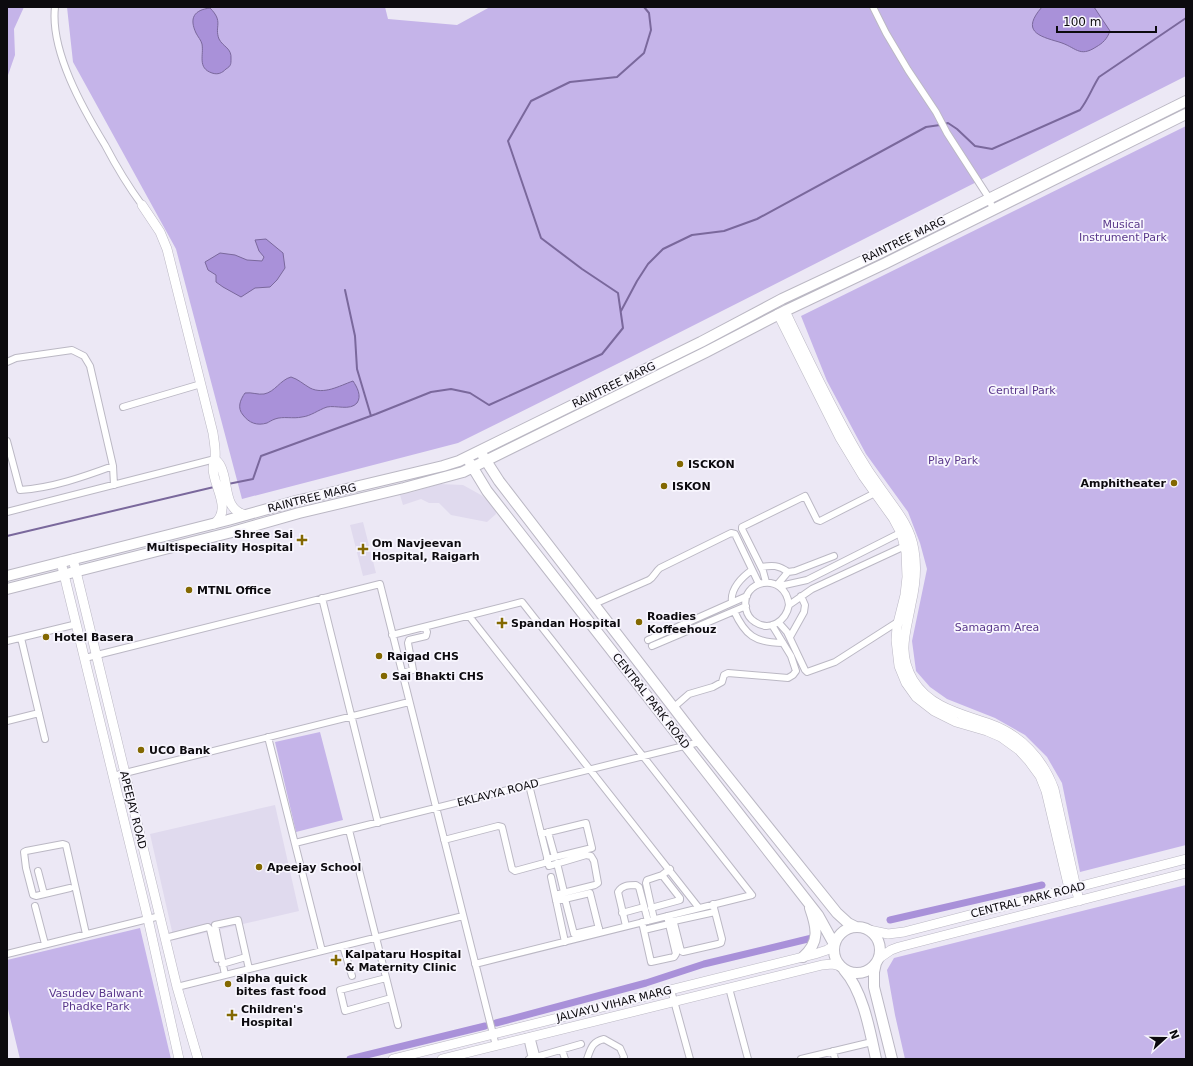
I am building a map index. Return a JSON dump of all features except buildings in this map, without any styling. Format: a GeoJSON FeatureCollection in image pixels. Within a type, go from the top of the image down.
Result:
{"type":"FeatureCollection","features":[{"type":"Feature","properties":{"kind":"main road","name":"RAINTREE MARG"},"geometry":{"type":"LineString","coordinates":[[7,576],[214,524],[296,501],[443,466],[467,458],[701,342],[782,299],[880,253],[1186,101]]}},
{"type":"Feature","properties":{"kind":"main road","name":"RAINTREE MARG"},"geometry":{"type":"LineString","coordinates":[[7,589],[232,532],[300,512],[358,500],[447,477],[472,468],[706,352],[781,313],[886,263],[1186,114]]}},
{"type":"Feature","properties":{"kind":"main road"},"geometry":{"type":"LineString","coordinates":[[142,205],[160,232],[167,249],[213,433],[215,446],[213,468],[220,480],[224,494],[232,507],[246,515]]}},
{"type":"Feature","properties":{"kind":"main road"},"geometry":{"type":"LineString","coordinates":[[781,313],[840,438],[875,493],[893,518],[905,531]]}},
{"type":"Feature","properties":{"kind":"main road"},"geometry":{"type":"LineString","coordinates":[[781,313],[869,472],[900,514],[915,559],[914,586],[904,641],[907,664],[913,680],[922,691],[938,704],[959,714],[1004,730],[1024,744],[1036,756],[1047,773],[1054,789],[1076,902]]}},
{"type":"Feature","properties":{"kind":"main road","name":"CENTRAL PARK ROAD"},"geometry":{"type":"LineString","coordinates":[[481,451],[499,481],[700,742],[837,913],[848,923],[856,926]]}},
{"type":"Feature","properties":{"kind":"main road","name":"CENTRAL PARK ROAD"},"geometry":{"type":"LineString","coordinates":[[467,458],[487,491],[807,900],[823,922],[834,945]]}},
{"type":"Feature","properties":{"kind":"main road"},"geometry":{"type":"LineString","coordinates":[[214,524],[222,513],[224,494]]}},
{"type":"Feature","properties":{"kind":"main road"},"geometry":{"type":"LineString","coordinates":[[909,544],[904,599],[896,640],[897,657],[902,674],[911,691],[925,704],[956,722],[994,734],[1007,741],[1019,750],[1035,768],[1046,791],[1073,888]]}},
{"type":"Feature","properties":{"kind":"main road","name":"APEEJAY ROAD"},"geometry":{"type":"LineString","coordinates":[[73,559],[165,938],[198,1059]]}},
{"type":"Feature","properties":{"kind":"main road","name":"APEEJAY ROAD"},"geometry":{"type":"LineString","coordinates":[[61,562],[148,919],[179,1059]]}},
{"type":"Feature","properties":{"kind":"main road","name":"CENTRAL PARK ROAD"},"geometry":{"type":"LineString","coordinates":[[869,930],[888,934],[904,932],[1186,859]]}},
{"type":"Feature","properties":{"kind":"main road","name":"CENTRAL PARK ROAD"},"geometry":{"type":"LineString","coordinates":[[877,961],[891,950],[899,947],[1186,873]]}},
{"type":"Feature","properties":{"kind":"main road"},"geometry":{"type":"LineString","coordinates":[[803,957],[811,950],[816,940],[814,922],[807,900]]}},
{"type":"Feature","properties":{"kind":"main road"},"geometry":{"type":"LineString","coordinates":[[876,1059],[858,990],[850,976],[835,959],[834,945],[837,937],[843,931],[856,926],[869,930],[878,941],[880,950],[874,972],[874,987],[892,1059]]}},
{"type":"Feature","properties":{"kind":"main road","name":"JALVAYU VIHAR MARG"},"geometry":{"type":"LineString","coordinates":[[393,1059],[492,1032],[803,957],[821,952],[834,945]]}},
{"type":"Feature","properties":{"kind":"main road"},"geometry":{"type":"LineString","coordinates":[[842,968],[852,973],[861,973],[870,969],[877,961]]}},
{"type":"Feature","properties":{"kind":"main road","name":"JALVAYU VIHAR MARG"},"geometry":{"type":"LineString","coordinates":[[442,1059],[827,964],[842,968]]}},
{"type":"Feature","properties":{"kind":"street"},"geometry":{"type":"LineString","coordinates":[[54,7],[57,39],[76,94],[120,172],[142,205]]}},
{"type":"Feature","properties":{"kind":"street"},"geometry":{"type":"LineString","coordinates":[[873,7],[889,39],[911,76],[936,112],[947,133],[990,198],[993,210]]}},
{"type":"Feature","properties":{"kind":"street"},"geometry":{"type":"LineString","coordinates":[[7,362],[16,358],[72,350],[84,356],[90,366],[113,466],[114,485]]}},
{"type":"Feature","properties":{"kind":"street"},"geometry":{"type":"LineString","coordinates":[[123,407],[201,384]]}},
{"type":"Feature","properties":{"kind":"street"},"geometry":{"type":"LineString","coordinates":[[7,441],[20,490],[36,489],[78,478],[113,466]]}},
{"type":"Feature","properties":{"kind":"street"},"geometry":{"type":"LineString","coordinates":[[7,512],[215,459]]}},
{"type":"Feature","properties":{"kind":"street"},"geometry":{"type":"LineString","coordinates":[[766,582],[761,567],[742,530],[742,527],[805,496],[817,520],[820,521],[875,493]]}},
{"type":"Feature","properties":{"kind":"street"},"geometry":{"type":"LineString","coordinates":[[778,585],[785,591],[788,598],[788,612],[779,623],[772,626],[758,624],[752,620],[748,614],[746,606],[747,596],[752,588],[758,584],[766,582],[778,585],[807,580],[905,531]]}},
{"type":"Feature","properties":{"kind":"street"},"geometry":{"type":"LineString","coordinates":[[594,604],[649,580],[654,577],[660,568],[731,533],[735,534],[758,584]]}},
{"type":"Feature","properties":{"kind":"street"},"geometry":{"type":"LineString","coordinates":[[789,605],[812,589],[909,544]]}},
{"type":"Feature","properties":{"kind":"street"},"geometry":{"type":"LineString","coordinates":[[778,585],[788,572],[795,571],[834,556]]}},
{"type":"Feature","properties":{"kind":"street"},"geometry":{"type":"LineString","coordinates":[[761,567],[773,565],[782,567],[788,572]]}},
{"type":"Feature","properties":{"kind":"street"},"geometry":{"type":"LineString","coordinates":[[732,602],[731,597],[739,582],[752,570]]}},
{"type":"Feature","properties":{"kind":"street"},"geometry":{"type":"LineString","coordinates":[[84,658],[380,584],[496,1046]]}},
{"type":"Feature","properties":{"kind":"street"},"geometry":{"type":"LineString","coordinates":[[648,640],[747,596]]}},
{"type":"Feature","properties":{"kind":"street"},"geometry":{"type":"LineString","coordinates":[[790,637],[804,612],[805,605],[801,596]]}},
{"type":"Feature","properties":{"kind":"street"},"geometry":{"type":"LineString","coordinates":[[322,598],[378,823]]}},
{"type":"Feature","properties":{"kind":"street"},"geometry":{"type":"LineString","coordinates":[[392,635],[522,602],[752,895],[699,908],[644,930]]}},
{"type":"Feature","properties":{"kind":"street"},"geometry":{"type":"LineString","coordinates":[[652,646],[746,606]]}},
{"type":"Feature","properties":{"kind":"street"},"geometry":{"type":"LineString","coordinates":[[734,611],[740,624],[746,632],[755,639],[774,643],[783,643]]}},
{"type":"Feature","properties":{"kind":"street"},"geometry":{"type":"LineString","coordinates":[[469,616],[670,869],[699,908]]}},
{"type":"Feature","properties":{"kind":"street"},"geometry":{"type":"LineString","coordinates":[[779,623],[790,637],[807,672],[835,662],[899,621]]}},
{"type":"Feature","properties":{"kind":"street"},"geometry":{"type":"LineString","coordinates":[[7,641],[77,624]]}},
{"type":"Feature","properties":{"kind":"street"},"geometry":{"type":"LineString","coordinates":[[674,707],[689,694],[713,687],[722,682],[724,675],[728,673],[788,678],[793,675],[796,671],[791,656],[772,626]]}},
{"type":"Feature","properties":{"kind":"street"},"geometry":{"type":"LineString","coordinates":[[402,673],[413,670],[408,643],[409,640],[426,636],[427,632],[425,627]]}},
{"type":"Feature","properties":{"kind":"street"},"geometry":{"type":"LineString","coordinates":[[21,638],[45,739]]}},
{"type":"Feature","properties":{"kind":"street"},"geometry":{"type":"LineString","coordinates":[[113,776],[409,702]]}},
{"type":"Feature","properties":{"kind":"street"},"geometry":{"type":"LineString","coordinates":[[7,721],[39,713]]}},
{"type":"Feature","properties":{"kind":"street"},"geometry":{"type":"LineString","coordinates":[[268,737],[322,951]]}},
{"type":"Feature","properties":{"kind":"street","name":"EKLAVYA ROAD"},"geometry":{"type":"LineString","coordinates":[[295,844],[700,742]]}},
{"type":"Feature","properties":{"kind":"street"},"geometry":{"type":"LineString","coordinates":[[529,785],[565,942]]}},
{"type":"Feature","properties":{"kind":"street"},"geometry":{"type":"LineString","coordinates":[[541,834],[586,823],[592,848],[555,857],[549,867]]}},
{"type":"Feature","properties":{"kind":"street"},"geometry":{"type":"LineString","coordinates":[[444,840],[498,826],[502,827],[512,869],[515,871],[549,867],[586,855],[591,856],[594,861],[598,883],[565,896]]}},
{"type":"Feature","properties":{"kind":"street"},"geometry":{"type":"LineString","coordinates":[[349,830],[398,1025]]}},
{"type":"Feature","properties":{"kind":"street"},"geometry":{"type":"LineString","coordinates":[[548,832],[555,857]]}},
{"type":"Feature","properties":{"kind":"street"},"geometry":{"type":"LineString","coordinates":[[70,888],[36,896],[33,895],[26,868],[24,852],[63,844],[66,845],[86,934]]}},
{"type":"Feature","properties":{"kind":"street"},"geometry":{"type":"LineString","coordinates":[[557,864],[574,934],[648,921],[715,912]]}},
{"type":"Feature","properties":{"kind":"street"},"geometry":{"type":"LineString","coordinates":[[670,869],[647,880],[646,883],[648,921],[644,930],[652,962],[674,957],[676,954],[670,919]]}},
{"type":"Feature","properties":{"kind":"street"},"geometry":{"type":"LineString","coordinates":[[38,871],[44,894]]}},
{"type":"Feature","properties":{"kind":"street"},"geometry":{"type":"LineString","coordinates":[[622,913],[680,900],[662,874]]}},
{"type":"Feature","properties":{"kind":"street"},"geometry":{"type":"LineString","coordinates":[[626,926],[618,892],[620,889],[627,885],[636,885],[639,887],[648,907]]}},
{"type":"Feature","properties":{"kind":"street"},"geometry":{"type":"LineString","coordinates":[[556,898],[590,893],[599,930]]}},
{"type":"Feature","properties":{"kind":"street"},"geometry":{"type":"LineString","coordinates":[[670,919],[681,951],[684,952],[721,943],[722,939],[714,904]]}},
{"type":"Feature","properties":{"kind":"street"},"geometry":{"type":"LineString","coordinates":[[35,906],[44,944]]}},
{"type":"Feature","properties":{"kind":"street"},"geometry":{"type":"LineString","coordinates":[[7,954],[160,916]]}},
{"type":"Feature","properties":{"kind":"street"},"geometry":{"type":"LineString","coordinates":[[178,987],[463,916]]}},
{"type":"Feature","properties":{"kind":"street"},"geometry":{"type":"LineString","coordinates":[[223,976],[214,926],[238,920],[249,969]]}},
{"type":"Feature","properties":{"kind":"street"},"geometry":{"type":"LineString","coordinates":[[165,938],[209,927],[223,976]]}},
{"type":"Feature","properties":{"kind":"street"},"geometry":{"type":"LineString","coordinates":[[475,964],[565,942],[599,930]]}},
{"type":"Feature","properties":{"kind":"street"},"geometry":{"type":"LineString","coordinates":[[343,946],[352,976]]}},
{"type":"Feature","properties":{"kind":"street"},"geometry":{"type":"LineString","coordinates":[[222,964],[246,957]]}},
{"type":"Feature","properties":{"kind":"street"},"geometry":{"type":"LineString","coordinates":[[386,978],[340,990],[345,1011],[391,998]]}},
{"type":"Feature","properties":{"kind":"street"},"geometry":{"type":"LineString","coordinates":[[729,988],[748,1059]]}},
{"type":"Feature","properties":{"kind":"street"},"geometry":{"type":"LineString","coordinates":[[671,990],[690,1059]]}},
{"type":"Feature","properties":{"kind":"street"},"geometry":{"type":"LineString","coordinates":[[529,1037],[534,1058],[580,1044]]}},
{"type":"Feature","properties":{"kind":"street"},"geometry":{"type":"LineString","coordinates":[[587,1059],[592,1046],[597,1040],[604,1039],[620,1048],[624,1057],[623,1059]]}},
{"type":"Feature","properties":{"kind":"street"},"geometry":{"type":"LineString","coordinates":[[801,1059],[872,1042]]}},
{"type":"Feature","properties":{"kind":"street"},"geometry":{"type":"LineString","coordinates":[[562,1050],[565,1059]]}},
{"type":"Feature","properties":{"kind":"street"},"geometry":{"type":"LineString","coordinates":[[833,1051],[835,1059]]}},
{"type":"Feature","properties":{"kind":"shaded area"},"geometry":{"type":"Polygon","coordinates":[[[1042,7],[1094,7],[1110,31],[1108,36],[1101,44],[1085,52],[1081,52],[1065,44],[1039,35],[1035,31],[1033,22],[1042,7]]]}},
{"type":"Feature","properties":{"kind":"shaded area"},"geometry":{"type":"Polygon","coordinates":[[[210,8],[217,17],[217,31],[219,39],[229,50],[231,55],[230,66],[218,74],[207,71],[204,68],[202,61],[202,44],[193,23],[194,16],[197,13],[210,8]]]}},
{"type":"Feature","properties":{"kind":"shaded area"},"geometry":{"type":"Polygon","coordinates":[[[266,239],[283,253],[285,268],[270,287],[255,288],[241,297],[216,282],[216,275],[208,270],[205,262],[220,253],[235,255],[247,260],[262,261],[264,257],[259,251],[255,240],[266,239]]]}},
{"type":"Feature","properties":{"kind":"shaded area"},"geometry":{"type":"Polygon","coordinates":[[[291,377],[310,388],[321,391],[332,389],[353,381],[359,397],[357,403],[351,407],[327,407],[299,418],[278,418],[263,424],[254,423],[243,415],[240,410],[240,404],[245,393],[268,393],[291,377]]]}},
{"type":"Feature","properties":{"kind":"shaded area"},"geometry":{"type":"Polygon","coordinates":[[[439,484],[463,485],[481,495],[495,507],[496,514],[487,522],[451,515],[439,503],[429,503],[421,499],[403,505],[400,495],[439,484]]]}},
{"type":"Feature","properties":{"kind":"shaded area","name":"Om Navjeevan Hospital, Raigarh"},"geometry":{"type":"Polygon","coordinates":[[[363,522],[376,573],[363,576],[350,525],[363,522]]]}},
{"type":"Feature","properties":{"kind":"shaded area"},"geometry":{"type":"Polygon","coordinates":[[[275,805],[299,911],[174,940],[150,834],[275,805]]]}},
{"type":"Feature","properties":{"kind":"green space"},"geometry":{"type":"Polygon","coordinates":[[[7,7],[24,7],[14,29],[15,55],[7,78],[7,7]]]}},
{"type":"Feature","properties":{"kind":"green space"},"geometry":{"type":"Polygon","coordinates":[[[67,7],[385,7],[388,19],[457,25],[490,7],[1186,7],[1186,76],[458,443],[242,499],[176,249],[73,62],[67,7]]]}},
{"type":"Feature","properties":{"kind":"green space","name":"Central Park"},"geometry":{"type":"Polygon","coordinates":[[[1186,126],[1186,845],[1080,872],[1062,783],[1047,757],[1025,735],[995,718],[947,699],[930,687],[916,671],[912,641],[927,569],[920,543],[908,512],[866,454],[827,381],[801,316],[1186,126]]]}},
{"type":"Feature","properties":{"kind":"green space"},"geometry":{"type":"Polygon","coordinates":[[[320,732],[343,820],[296,832],[275,742],[320,732]]]}},
{"type":"Feature","properties":{"kind":"green space"},"geometry":{"type":"Polygon","coordinates":[[[1186,885],[1186,1059],[905,1059],[887,970],[894,958],[1186,885]]]}},
{"type":"Feature","properties":{"kind":"green space","name":"Vasudev Balwant Phadke Park"},"geometry":{"type":"Polygon","coordinates":[[[140,928],[171,1059],[20,1059],[7,1005],[7,960],[140,928]]]}},
{"type":"Feature","properties":{"kind":"waterway"},"geometry":{"type":"LineString","coordinates":[[228,484],[253,479],[261,456],[376,414],[431,392],[451,389],[470,393],[489,405],[602,354],[623,328],[618,293],[582,269],[541,238],[508,141],[531,101],[570,82],[617,77],[644,53],[651,30],[649,13],[644,7]]}},
{"type":"Feature","properties":{"kind":"waterway"},"geometry":{"type":"LineString","coordinates":[[945,124],[948,123],[957,129],[975,146],[992,149],[1080,110],[1099,77],[1186,18]]}},
{"type":"Feature","properties":{"kind":"waterway"},"geometry":{"type":"LineString","coordinates":[[621,311],[648,264],[663,249],[692,235],[724,231],[757,219],[926,127],[940,125]]}},
{"type":"Feature","properties":{"kind":"waterway"},"geometry":{"type":"LineString","coordinates":[[345,290],[355,336],[357,369],[371,416]]}},
{"type":"Feature","properties":{"kind":"waterway"},"geometry":{"type":"LineString","coordinates":[[7,536],[214,487]]}},
{"type":"Feature","properties":{"kind":"waterway"},"geometry":{"type":"LineString","coordinates":[[890,920],[1042,885]]}},
{"type":"Feature","properties":{"kind":"waterway"},"geometry":{"type":"LineString","coordinates":[[496,1023],[646,983],[704,964],[812,938]]}},
{"type":"Feature","properties":{"kind":"waterway"},"geometry":{"type":"LineString","coordinates":[[485,1026],[496,1023]]}},
{"type":"Feature","properties":{"kind":"waterway"},"geometry":{"type":"LineString","coordinates":[[350,1059],[485,1026]]}},
{"type":"Feature","properties":{"kind":"place","name":"ISCKON"},"geometry":{"type":"Point","coordinates":[680,464]}},
{"type":"Feature","properties":{"kind":"place","name":"Amphitheater"},"geometry":{"type":"Point","coordinates":[1174,483]}},
{"type":"Feature","properties":{"kind":"place","name":"ISKON"},"geometry":{"type":"Point","coordinates":[664,486]}},
{"type":"Feature","properties":{"kind":"place","name":"Shree Sai Multispeciality Hospital"},"geometry":{"type":"Point","coordinates":[302,540]}},
{"type":"Feature","properties":{"kind":"place","name":"Om Navjeevan Hospital, Raigarh"},"geometry":{"type":"Point","coordinates":[363,549]}},
{"type":"Feature","properties":{"kind":"place","name":"MTNL Office"},"geometry":{"type":"Point","coordinates":[189,590]}},
{"type":"Feature","properties":{"kind":"place","name":"Roadies Koffeehouz"},"geometry":{"type":"Point","coordinates":[639,622]}},
{"type":"Feature","properties":{"kind":"place","name":"Spandan Hospital"},"geometry":{"type":"Point","coordinates":[502,623]}},
{"type":"Feature","properties":{"kind":"place","name":"Hotel Basera"},"geometry":{"type":"Point","coordinates":[46,637]}},
{"type":"Feature","properties":{"kind":"place","name":"Raigad CHS"},"geometry":{"type":"Point","coordinates":[379,656]}},
{"type":"Feature","properties":{"kind":"place","name":"Sai Bhakti CHS"},"geometry":{"type":"Point","coordinates":[384,676]}},
{"type":"Feature","properties":{"kind":"place","name":"UCO Bank"},"geometry":{"type":"Point","coordinates":[141,750]}},
{"type":"Feature","properties":{"kind":"place","name":"Apeejay School"},"geometry":{"type":"Point","coordinates":[259,867]}},
{"type":"Feature","properties":{"kind":"place","name":"Kalpataru Hospital & Maternity Clinic"},"geometry":{"type":"Point","coordinates":[336,960]}},
{"type":"Feature","properties":{"kind":"place","name":"alpha quick bites fast food"},"geometry":{"type":"Point","coordinates":[228,984]}},
{"type":"Feature","properties":{"kind":"place","name":"Children's Hospital"},"geometry":{"type":"Point","coordinates":[232,1015]}},
{"type":"Feature","properties":{"kind":"park label","name":"Musical Instrument Park"},"geometry":{"type":"Point","coordinates":[1123,230]}},
{"type":"Feature","properties":{"kind":"park label","name":"Play Park"},"geometry":{"type":"Point","coordinates":[953,460]}},
{"type":"Feature","properties":{"kind":"park label","name":"Samagam Area"},"geometry":{"type":"Point","coordinates":[997,627]}}]}
